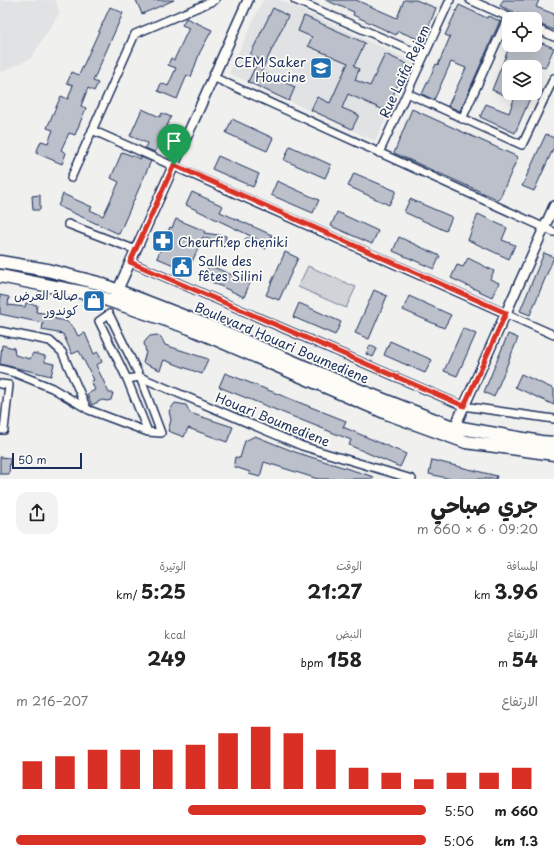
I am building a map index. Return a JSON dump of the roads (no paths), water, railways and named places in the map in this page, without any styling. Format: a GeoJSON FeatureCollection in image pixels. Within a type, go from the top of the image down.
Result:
{"type":"FeatureCollection","features":[{"type":"Feature","properties":{"kind":"highway","name":"Boulevard Houari Boumediene"},"geometry":{"type":"LineString","coordinates":[[0,262],[47,270],[98,283],[115,296],[389,414],[453,432],[554,443]]}},
{"type":"Feature","properties":{"kind":"highway","name":"Boulevard Houari Boumediene"},"geometry":{"type":"LineString","coordinates":[[0,276],[90,294],[115,296]]}},
{"type":"Feature","properties":{"kind":"highway","name":"Boulevard Houari Boumediene"},"geometry":{"type":"LineString","coordinates":[[453,432],[466,442],[554,454]]}},
{"type":"Feature","properties":{"kind":"street"},"geometry":{"type":"LineString","coordinates":[[71,178],[135,34],[215,0]]}},
{"type":"Feature","properties":{"kind":"street"},"geometry":{"type":"LineString","coordinates":[[148,432],[127,379],[99,321],[109,314],[130,262],[248,0]]}},
{"type":"Feature","properties":{"kind":"street"},"geometry":{"type":"LineString","coordinates":[[295,0],[424,56]]}},
{"type":"Feature","properties":{"kind":"street","name":"Rue Laifa Rejem"},"geometry":{"type":"LineString","coordinates":[[379,152],[450,0]]}},
{"type":"Feature","properties":{"kind":"street"},"geometry":{"type":"LineString","coordinates":[[470,0],[502,14]]}},
{"type":"Feature","properties":{"kind":"street"},"geometry":{"type":"LineString","coordinates":[[542,31],[554,37]]}},
{"type":"Feature","properties":{"kind":"street"},"geometry":{"type":"LineString","coordinates":[[462,119],[502,37]]}},
{"type":"Feature","properties":{"kind":"street"},"geometry":{"type":"LineString","coordinates":[[213,77],[554,232]]}},
{"type":"Feature","properties":{"kind":"street"},"geometry":{"type":"LineString","coordinates":[[407,93],[522,145],[554,78]]}},
{"type":"Feature","properties":{"kind":"street"},"geometry":{"type":"LineString","coordinates":[[92,130],[174,165],[554,335]]}},
{"type":"Feature","properties":{"kind":"street"},"geometry":{"type":"LineString","coordinates":[[453,432],[554,206]]}},
{"type":"Feature","properties":{"kind":"street"},"geometry":{"type":"LineString","coordinates":[[68,224],[136,250]]}},
{"type":"Feature","properties":{"kind":"street"},"geometry":{"type":"LineString","coordinates":[[130,262],[464,406],[554,419]]}},
{"type":"Feature","properties":{"kind":"street"},"geometry":{"type":"LineString","coordinates":[[0,369],[15,373],[52,388],[87,409],[148,432],[161,433],[140,377],[109,314]]}},
{"type":"Feature","properties":{"kind":"street"},"geometry":{"type":"LineString","coordinates":[[0,331],[50,341],[57,346],[87,409]]}},
{"type":"Feature","properties":{"kind":"street"},"geometry":{"type":"LineString","coordinates":[[127,379],[140,377]]}},
{"type":"Feature","properties":{"kind":"street","name":"Houari Boumediene"},"geometry":{"type":"LineString","coordinates":[[140,377],[302,446],[412,479]]}},
{"type":"Feature","properties":{"kind":"street"},"geometry":{"type":"LineString","coordinates":[[0,384],[9,385],[4,430],[0,430]]}},
{"type":"Feature","properties":{"kind":"place","name":"CEM Saker Houcine"},"geometry":{"type":"Point","coordinates":[321,68]}},
{"type":"Feature","properties":{"kind":"place","name":"Cheurfi.ep cheniki"},"geometry":{"type":"Point","coordinates":[163,241]}},
{"type":"Feature","properties":{"kind":"place","name":"Salle des fêtes Silini"},"geometry":{"type":"Point","coordinates":[182,267]}},
{"type":"Feature","properties":{"kind":"place","name":"صالة العرض كوندور"},"geometry":{"type":"Point","coordinates":[94,301]}}]}
